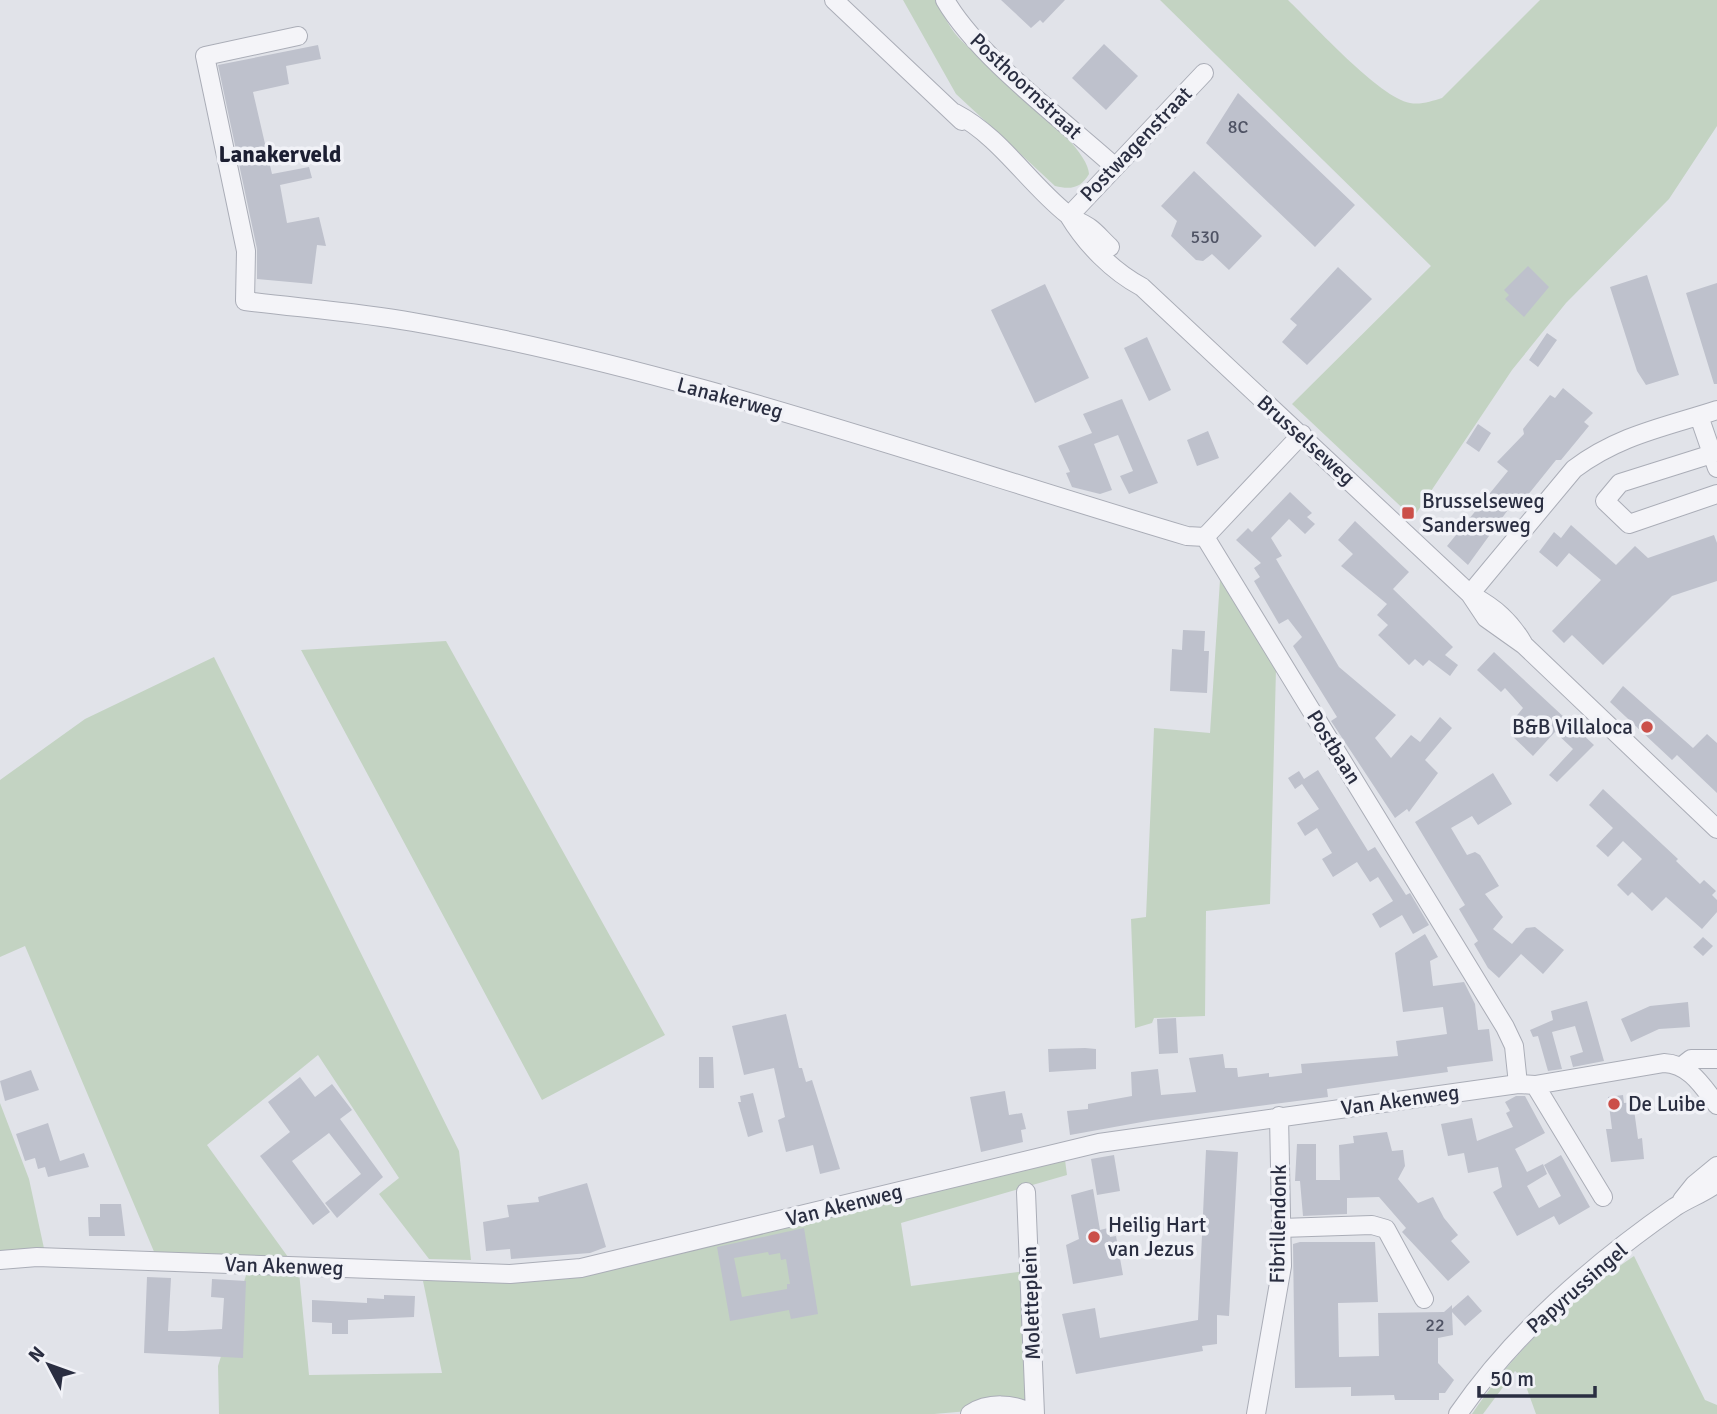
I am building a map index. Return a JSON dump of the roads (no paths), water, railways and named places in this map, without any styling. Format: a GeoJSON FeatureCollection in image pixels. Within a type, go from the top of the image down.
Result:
{"type":"FeatureCollection","features":[{"type":"Feature","properties":{"kind":"street","name":"Brusselseweg"},"geometry":{"type":"LineString","coordinates":[[834,0],[955,113],[1001,145],[1013,163],[1069,216],[1082,237],[1127,279],[1142,287],[1302,435],[1470,594],[1486,618],[1524,645],[1717,829]]}},
{"type":"Feature","properties":{"kind":"street","name":"Posthoornstraat"},"geometry":{"type":"LineString","coordinates":[[945,0],[956,19],[990,54],[1114,166]]}},
{"type":"Feature","properties":{"kind":"street","name":"Lanakerweg"},"geometry":{"type":"LineString","coordinates":[[298,36],[205,55],[246,251],[245,301],[411,321],[517,343],[753,403],[1187,536],[1205,537]]}},
{"type":"Feature","properties":{"kind":"street","name":"Postwagenstraat"},"geometry":{"type":"LineString","coordinates":[[1069,216],[1204,74]]}},
{"type":"Feature","properties":{"kind":"street"},"geometry":{"type":"LineString","coordinates":[[1470,594],[1574,469],[1613,443],[1717,410]]}},
{"type":"Feature","properties":{"kind":"street"},"geometry":{"type":"LineString","coordinates":[[1699,416],[1714,461],[1620,483],[1605,501],[1629,524],[1717,494]]}},
{"type":"Feature","properties":{"kind":"street"},"geometry":{"type":"LineString","coordinates":[[1205,537],[1302,435]]}},
{"type":"Feature","properties":{"kind":"street","name":"Postbaan"},"geometry":{"type":"LineString","coordinates":[[1205,537],[1506,1027],[1527,1085],[1603,1197]]}},
{"type":"Feature","properties":{"kind":"street","name":"Van Akenweg"},"geometry":{"type":"LineString","coordinates":[[0,1260],[37,1257],[510,1274],[581,1268],[1099,1143],[1279,1116],[1527,1085],[1664,1063],[1682,1066],[1690,1059],[1717,1059]]}},
{"type":"Feature","properties":{"kind":"street"},"geometry":{"type":"LineString","coordinates":[[1682,1066],[1717,1105]]}},
{"type":"Feature","properties":{"kind":"street","name":"Fibrillendonk"},"geometry":{"type":"LineString","coordinates":[[1256,1414],[1282,1266],[1279,1116]]}},
{"type":"Feature","properties":{"kind":"street","name":"Papyrussingel"},"geometry":{"type":"LineString","coordinates":[[1678,1205],[1694,1185],[1717,1166]]}},
{"type":"Feature","properties":{"kind":"street","name":"Papyrussingel"},"geometry":{"type":"LineString","coordinates":[[1458,1414],[1504,1355],[1553,1304],[1678,1205],[1717,1183]]}},
{"type":"Feature","properties":{"kind":"street","name":"Moletteplein"},"geometry":{"type":"LineString","coordinates":[[1026,1192],[1033,1414]]}},
{"type":"Feature","properties":{"kind":"street"},"geometry":{"type":"LineString","coordinates":[[1281,1228],[1372,1225],[1386,1229],[1424,1299]]}},
{"type":"Feature","properties":{"kind":"street"},"geometry":{"type":"LineString","coordinates":[[970,1414],[979,1408],[1018,1405],[1033,1414]]}},
{"type":"Feature","properties":{"kind":"place","name":"Brusselseweg Sandersweg"},"geometry":{"type":"Point","coordinates":[1408,513]}},
{"type":"Feature","properties":{"kind":"place","name":"B&B Villaloca"},"geometry":{"type":"Point","coordinates":[1647,727]}},
{"type":"Feature","properties":{"kind":"place","name":"De Luibe"},"geometry":{"type":"Point","coordinates":[1614,1104]}},
{"type":"Feature","properties":{"kind":"place","name":"Heilig Hart van Jezus"},"geometry":{"type":"Point","coordinates":[1094,1237]}},
{"type":"Feature","properties":{"kind":"district","name":"Lanakerveld"},"geometry":{"type":"Point","coordinates":[280,154]}}]}
